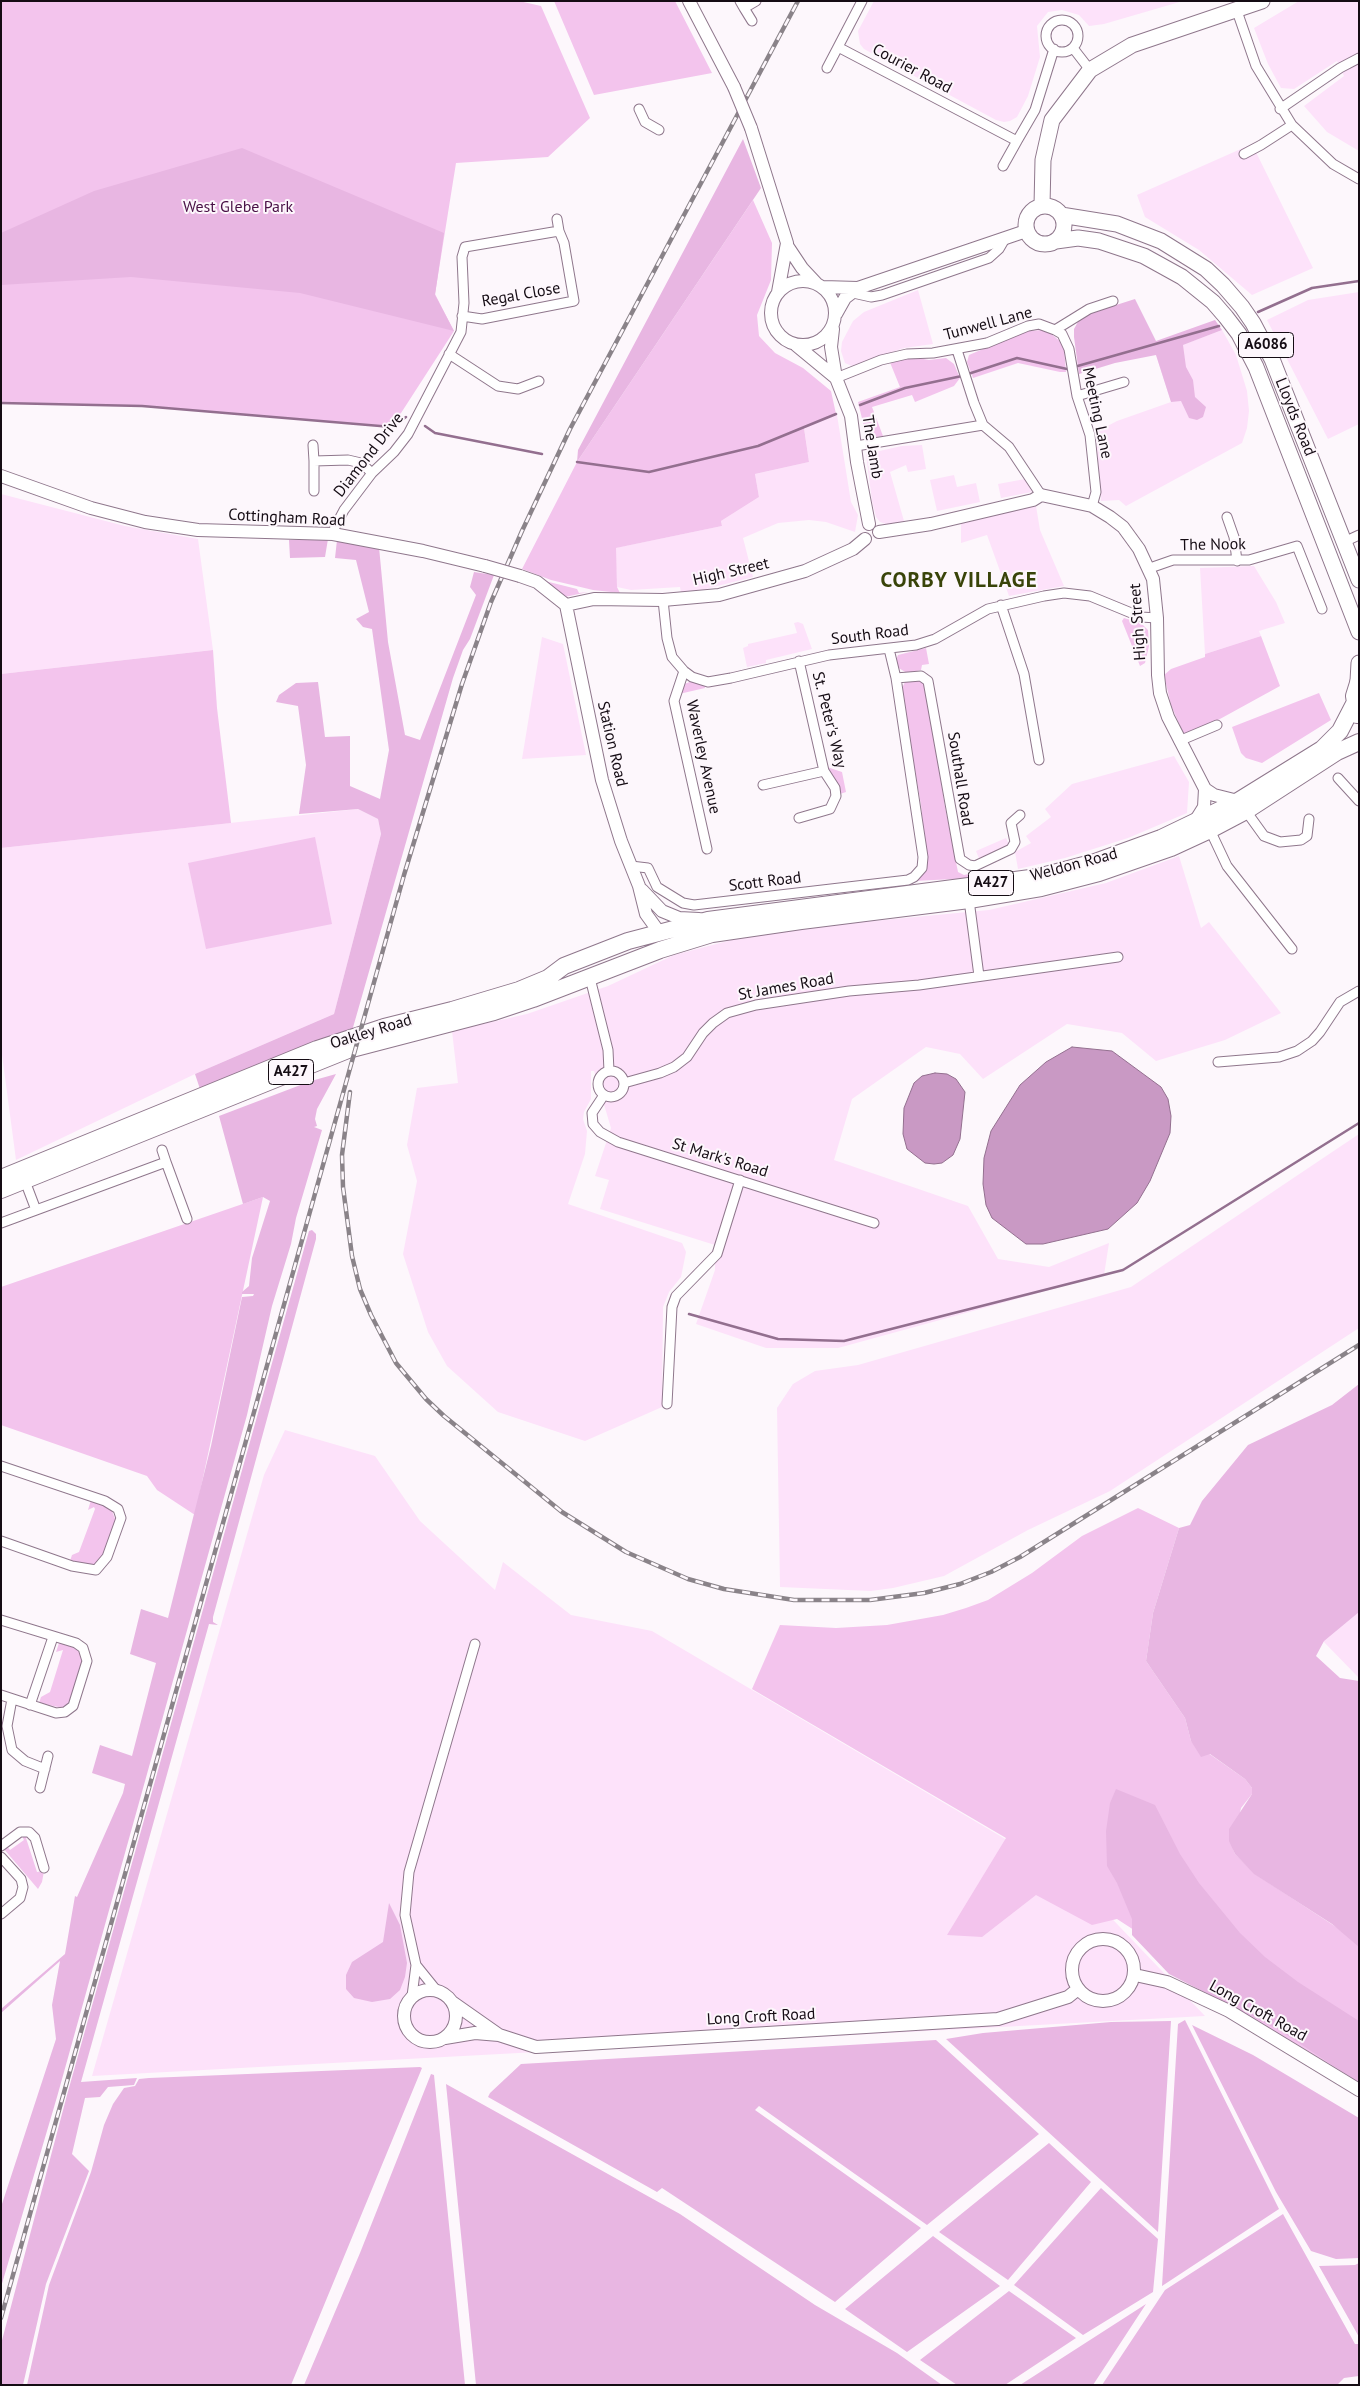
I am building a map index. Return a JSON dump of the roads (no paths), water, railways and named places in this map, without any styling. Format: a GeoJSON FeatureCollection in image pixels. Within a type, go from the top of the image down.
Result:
{"type":"FeatureCollection","features":[{"type":"Feature","properties":{"kind":"highway","name":"A427"},"geometry":{"type":"LineString","coordinates":[[1356,711],[1359,681]]}},
{"type":"Feature","properties":{"kind":"highway","name":"Weldon Road"},"geometry":{"type":"LineString","coordinates":[[710,927],[801,920],[969,900],[1041,888],[1099,874],[1171,848],[1210,830],[1322,749],[1340,732],[1356,711]]}},
{"type":"Feature","properties":{"kind":"highway","name":"Weldon Road"},"geometry":{"type":"LineString","coordinates":[[660,950],[710,927],[1038,876],[1095,862],[1242,806],[1337,752],[1359,742]]}},
{"type":"Feature","properties":{"kind":"highway"},"geometry":{"type":"LineString","coordinates":[[659,932],[666,937],[710,927]]}},
{"type":"Feature","properties":{"kind":"highway","name":"Oakley Road"},"geometry":{"type":"LineString","coordinates":[[1,1178],[317,1049],[384,1027],[496,997],[548,978],[557,970],[595,953],[659,932]]}},
{"type":"Feature","properties":{"kind":"highway","name":"Oakley Road"},"geometry":{"type":"LineString","coordinates":[[1,1190],[348,1050],[494,1012],[590,978],[660,950]]}},
{"type":"Feature","properties":{"kind":"highway"},"geometry":{"type":"LineString","coordinates":[[590,978],[589,966],[595,953]]}},
{"type":"Feature","properties":{"kind":"highway"},"geometry":{"type":"LineString","coordinates":[[548,978],[560,977],[579,971],[585,972],[590,978]]}},
{"type":"Feature","properties":{"kind":"main road"},"geometry":{"type":"LineString","coordinates":[[1026,231],[1027,218],[1030,212],[1042,206],[1043,160],[1052,120],[1090,70],[1132,45],[1262,1]]}},
{"type":"Feature","properties":{"kind":"main road","name":"A6086"},"geometry":{"type":"LineString","coordinates":[[1042,206],[1053,208],[1062,216]]}},
{"type":"Feature","properties":{"kind":"main road"},"geometry":{"type":"LineString","coordinates":[[1056,241],[1063,232],[1062,216]]}},
{"type":"Feature","properties":{"kind":"main road","name":"Lloyds Road"},"geometry":{"type":"LineString","coordinates":[[1062,216],[1117,224],[1140,232],[1180,252],[1206,269],[1223,285],[1253,323],[1269,352],[1359,580]]}},
{"type":"Feature","properties":{"kind":"main road","name":"A6086"},"geometry":{"type":"LineString","coordinates":[[1026,231],[1038,244],[1056,241]]}},
{"type":"Feature","properties":{"kind":"main road","name":"Lloyds Road"},"geometry":{"type":"LineString","coordinates":[[1056,241],[1078,238],[1099,241],[1144,256],[1182,276],[1213,302],[1226,316],[1239,334],[1256,367],[1359,632]]}},
{"type":"Feature","properties":{"kind":"main road"},"geometry":{"type":"LineString","coordinates":[[1359,663],[1359,681]]}},
{"type":"Feature","properties":{"kind":"street"},"geometry":{"type":"LineString","coordinates":[[689,1],[734,88],[751,128],[788,247],[802,268],[820,285],[835,304],[836,314]]}},
{"type":"Feature","properties":{"kind":"street"},"geometry":{"type":"LineString","coordinates":[[752,21],[742,4],[756,1]]}},
{"type":"Feature","properties":{"kind":"street"},"geometry":{"type":"LineString","coordinates":[[826,68],[862,1]]}},
{"type":"Feature","properties":{"kind":"street"},"geometry":{"type":"LineString","coordinates":[[1237,11],[1256,66],[1280,109],[1292,125],[1333,164],[1359,179]]}},
{"type":"Feature","properties":{"kind":"street"},"geometry":{"type":"LineString","coordinates":[[1060,20],[1071,22],[1075,27],[1078,38],[1073,48],[1067,51],[1054,49],[1050,45],[1047,33],[1049,27],[1060,20]]}},
{"type":"Feature","properties":{"kind":"street","name":"Courier Road"},"geometry":{"type":"LineString","coordinates":[[838,46],[1017,141]]}},
{"type":"Feature","properties":{"kind":"street"},"geometry":{"type":"LineString","coordinates":[[1073,48],[1090,70]]}},
{"type":"Feature","properties":{"kind":"street"},"geometry":{"type":"LineString","coordinates":[[1003,166],[1035,110],[1054,49]]}},
{"type":"Feature","properties":{"kind":"street"},"geometry":{"type":"LineString","coordinates":[[1280,109],[1340,68],[1359,58]]}},
{"type":"Feature","properties":{"kind":"street"},"geometry":{"type":"LineString","coordinates":[[639,109],[645,122],[659,130]]}},
{"type":"Feature","properties":{"kind":"street"},"geometry":{"type":"LineString","coordinates":[[1244,154],[1292,125]]}},
{"type":"Feature","properties":{"kind":"street","name":"Regal Close"},"geometry":{"type":"LineString","coordinates":[[462,316],[482,319],[574,301],[564,243],[559,232],[557,219]]}},
{"type":"Feature","properties":{"kind":"street"},"geometry":{"type":"LineString","coordinates":[[788,247],[778,292],[773,302],[772,324],[777,333],[786,341],[796,345],[807,346],[818,343],[827,336],[833,327],[836,314],[845,298],[856,290],[1006,236],[1026,231]]}},
{"type":"Feature","properties":{"kind":"street"},"geometry":{"type":"LineString","coordinates":[[462,316],[462,257],[465,247],[559,232]]}},
{"type":"Feature","properties":{"kind":"street"},"geometry":{"type":"LineString","coordinates":[[778,292],[790,284],[803,281],[856,290]]}},
{"type":"Feature","properties":{"kind":"street","name":"Tunwell Lane"},"geometry":{"type":"LineString","coordinates":[[836,378],[881,360],[899,356],[957,350],[987,343],[1028,326],[1039,324],[1056,330],[1068,320],[1088,309],[1113,301]]}},
{"type":"Feature","properties":{"kind":"street","name":"Diamond Drive"},"geometry":{"type":"LineString","coordinates":[[334,534],[335,527],[344,510],[372,473],[394,452],[408,434],[461,332],[462,316]]}},
{"type":"Feature","properties":{"kind":"street","name":"The Jamb"},"geometry":{"type":"LineString","coordinates":[[833,327],[831,347],[836,378],[851,416],[857,462],[869,524]]}},
{"type":"Feature","properties":{"kind":"street","name":"Meeting Lane"},"geometry":{"type":"LineString","coordinates":[[1056,330],[1067,342],[1077,396],[1090,435],[1096,492],[1092,506]]}},
{"type":"Feature","properties":{"kind":"street","name":"The Jamb"},"geometry":{"type":"LineString","coordinates":[[796,345],[836,378]]}},
{"type":"Feature","properties":{"kind":"street"},"geometry":{"type":"LineString","coordinates":[[879,532],[940,521],[1033,500],[1041,495],[1009,447],[983,425],[957,350]]}},
{"type":"Feature","properties":{"kind":"street"},"geometry":{"type":"LineString","coordinates":[[449,354],[498,386],[518,389],[539,381]]}},
{"type":"Feature","properties":{"kind":"street"},"geometry":{"type":"LineString","coordinates":[[1077,396],[1124,382]]}},
{"type":"Feature","properties":{"kind":"street"},"geometry":{"type":"LineString","coordinates":[[856,446],[983,425]]}},
{"type":"Feature","properties":{"kind":"street"},"geometry":{"type":"LineString","coordinates":[[313,446],[314,491]]}},
{"type":"Feature","properties":{"kind":"street"},"geometry":{"type":"LineString","coordinates":[[314,461],[348,460],[361,463],[372,473]]}},
{"type":"Feature","properties":{"kind":"street","name":"Cottingham Road"},"geometry":{"type":"LineString","coordinates":[[1,476],[107,513],[172,527],[198,530],[334,534],[414,549],[485,566],[537,582],[566,605]]}},
{"type":"Feature","properties":{"kind":"street","name":"High Street"},"geometry":{"type":"LineString","coordinates":[[1041,495],[1092,506],[1123,527],[1140,549],[1150,568],[1155,590],[1160,693],[1179,741],[1205,789]]}},
{"type":"Feature","properties":{"kind":"street"},"geometry":{"type":"LineString","coordinates":[[1226,517],[1234,537],[1236,561]]}},
{"type":"Feature","properties":{"kind":"street"},"geometry":{"type":"LineString","coordinates":[[869,524],[876,526],[879,532],[878,538],[873,541],[865,539],[862,531],[864,526],[869,524]]}},
{"type":"Feature","properties":{"kind":"street"},"geometry":{"type":"LineString","coordinates":[[1344,542],[1359,535]]}},
{"type":"Feature","properties":{"kind":"street","name":"High Street"},"geometry":{"type":"LineString","coordinates":[[566,605],[594,599],[663,600],[719,595],[805,571],[853,549],[865,539]]}},
{"type":"Feature","properties":{"kind":"street","name":"The Nook"},"geometry":{"type":"LineString","coordinates":[[1150,568],[1173,560],[1236,561],[1261,558],[1297,546],[1322,609]]}},
{"type":"Feature","properties":{"kind":"street","name":"South Road"},"geometry":{"type":"LineString","coordinates":[[684,671],[700,679],[716,682],[847,652],[916,645],[935,638],[988,609],[1044,596],[1079,594],[1090,596],[1141,617],[1157,618]]}},
{"type":"Feature","properties":{"kind":"street"},"geometry":{"type":"LineString","coordinates":[[663,600],[669,649],[684,671]]}},
{"type":"Feature","properties":{"kind":"street","name":"Station Road"},"geometry":{"type":"LineString","coordinates":[[566,605],[596,757],[621,841],[639,886],[646,914],[659,932]]}},
{"type":"Feature","properties":{"kind":"street"},"geometry":{"type":"LineString","coordinates":[[1001,605],[1024,674],[1039,760]]}},
{"type":"Feature","properties":{"kind":"street"},"geometry":{"type":"LineString","coordinates":[[889,649],[896,678]]}},
{"type":"Feature","properties":{"kind":"street","name":"St. Peter's Way"},"geometry":{"type":"LineString","coordinates":[[798,818],[826,811],[833,805],[836,796],[835,788],[824,771],[799,662]]}},
{"type":"Feature","properties":{"kind":"street","name":"Waverley Avenue"},"geometry":{"type":"LineString","coordinates":[[684,671],[674,701],[707,849]]}},
{"type":"Feature","properties":{"kind":"street","name":"Southall Road"},"geometry":{"type":"LineString","coordinates":[[896,678],[921,676],[928,680],[960,859],[969,865],[975,866],[1011,849],[1016,842],[1011,824],[1020,815]]}},
{"type":"Feature","properties":{"kind":"street","name":"Scott Road"},"geometry":{"type":"LineString","coordinates":[[631,866],[648,868],[657,887],[683,903],[694,906],[908,880],[918,873],[923,863],[923,857],[896,678]]}},
{"type":"Feature","properties":{"kind":"street"},"geometry":{"type":"LineString","coordinates":[[1179,741],[1217,725]]}},
{"type":"Feature","properties":{"kind":"street"},"geometry":{"type":"LineString","coordinates":[[763,785],[824,771]]}},
{"type":"Feature","properties":{"kind":"street"},"geometry":{"type":"LineString","coordinates":[[1338,778],[1359,801]]}},
{"type":"Feature","properties":{"kind":"street"},"geometry":{"type":"LineString","coordinates":[[1205,789],[1214,795],[1242,806],[1264,836],[1280,842],[1296,842],[1307,836],[1309,819]]}},
{"type":"Feature","properties":{"kind":"street"},"geometry":{"type":"LineString","coordinates":[[1193,824],[1204,807],[1205,789]]}},
{"type":"Feature","properties":{"kind":"street"},"geometry":{"type":"LineString","coordinates":[[1210,830],[1227,866],[1292,949]]}},
{"type":"Feature","properties":{"kind":"street","name":"Station Road"},"geometry":{"type":"LineString","coordinates":[[639,886],[662,911],[710,927]]}},
{"type":"Feature","properties":{"kind":"street"},"geometry":{"type":"LineString","coordinates":[[969,900],[979,976]]}},
{"type":"Feature","properties":{"kind":"street"},"geometry":{"type":"LineString","coordinates":[[633,940],[644,923],[646,914]]}},
{"type":"Feature","properties":{"kind":"street","name":"St James Road"},"geometry":{"type":"LineString","coordinates":[[624,1083],[660,1073],[674,1066],[687,1057],[703,1033],[713,1023],[728,1013],[756,1005],[849,990],[919,985],[1118,957]]}},
{"type":"Feature","properties":{"kind":"street"},"geometry":{"type":"LineString","coordinates":[[590,978],[608,1050],[609,1072]]}},
{"type":"Feature","properties":{"kind":"street"},"geometry":{"type":"LineString","coordinates":[[1218,1062],[1279,1057],[1297,1051],[1316,1036],[1340,1002],[1359,991]]}},
{"type":"Feature","properties":{"kind":"street"},"geometry":{"type":"LineString","coordinates":[[609,1072],[618,1074],[624,1083],[622,1091],[615,1096],[604,1094],[599,1089],[598,1082],[603,1074],[609,1072]]}},
{"type":"Feature","properties":{"kind":"street","name":"St Mark's Road"},"geometry":{"type":"LineString","coordinates":[[604,1094],[592,1113],[593,1124],[603,1135],[618,1142],[874,1222]]}},
{"type":"Feature","properties":{"kind":"street"},"geometry":{"type":"LineString","coordinates":[[162,1150],[187,1219]]}},
{"type":"Feature","properties":{"kind":"street"},"geometry":{"type":"LineString","coordinates":[[1,1223],[166,1162]]}},
{"type":"Feature","properties":{"kind":"street"},"geometry":{"type":"LineString","coordinates":[[667,1404],[672,1307],[676,1296],[717,1254],[740,1180]]}},
{"type":"Feature","properties":{"kind":"street"},"geometry":{"type":"LineString","coordinates":[[25,1181],[36,1210]]}},
{"type":"Feature","properties":{"kind":"street"},"geometry":{"type":"LineString","coordinates":[[1,1466],[113,1505],[118,1509],[121,1518],[107,1557],[96,1570],[72,1566],[1,1540]]}},
{"type":"Feature","properties":{"kind":"street"},"geometry":{"type":"LineString","coordinates":[[1,1620],[76,1644],[83,1648],[87,1656],[77,1695],[69,1710],[61,1714],[1,1695]]}},
{"type":"Feature","properties":{"kind":"street"},"geometry":{"type":"LineString","coordinates":[[30,1705],[53,1636]]}},
{"type":"Feature","properties":{"kind":"street"},"geometry":{"type":"LineString","coordinates":[[412,1996],[416,1965],[405,1915],[409,1872],[475,1644]]}},
{"type":"Feature","properties":{"kind":"street"},"geometry":{"type":"LineString","coordinates":[[12,1699],[7,1726],[12,1750],[25,1761],[45,1769]]}},
{"type":"Feature","properties":{"kind":"street"},"geometry":{"type":"LineString","coordinates":[[40,1788],[48,1756]]}},
{"type":"Feature","properties":{"kind":"street"},"geometry":{"type":"LineString","coordinates":[[1,1846],[20,1832],[30,1832],[35,1838],[40,1863]]}},
{"type":"Feature","properties":{"kind":"street"},"geometry":{"type":"LineString","coordinates":[[1,1857],[23,1883],[20,1898],[1,1914]]}},
{"type":"Feature","properties":{"kind":"street"},"geometry":{"type":"LineString","coordinates":[[1098,1938],[1108,1938],[1126,1947],[1135,1965],[1135,1975],[1128,1989],[1116,1999],[1106,2001],[1086,1996],[1078,1989],[1072,1973],[1075,1956],[1088,1942],[1098,1938]]}},
{"type":"Feature","properties":{"kind":"street"},"geometry":{"type":"LineString","coordinates":[[416,1965],[437,1992],[452,2002],[456,2016],[452,2031],[446,2038]]}},
{"type":"Feature","properties":{"kind":"street","name":"Long Croft Road"},"geometry":{"type":"LineString","coordinates":[[1135,1975],[1167,1982],[1230,2011],[1359,2090]]}},
{"type":"Feature","properties":{"kind":"street","name":"Long Croft Road"},"geometry":{"type":"LineString","coordinates":[[452,2002],[499,2035],[536,2047],[998,2019],[1068,1997],[1078,1989]]}},
{"type":"Feature","properties":{"kind":"street"},"geometry":{"type":"LineString","coordinates":[[437,1992],[420,1991],[412,1996],[405,2005],[403,2016],[408,2031],[414,2037],[428,2042],[475,2034],[499,2035]]}},
{"type":"Feature","properties":{"kind":"waterway"},"geometry":{"type":"LineString","coordinates":[[1258,312],[1312,288],[1359,281]]}},
{"type":"Feature","properties":{"kind":"waterway"},"geometry":{"type":"LineString","coordinates":[[968,374],[1017,358],[1067,369],[1219,326]]}},
{"type":"Feature","properties":{"kind":"waterway"},"geometry":{"type":"LineString","coordinates":[[860,405],[905,388],[962,376]]}},
{"type":"Feature","properties":{"kind":"waterway"},"geometry":{"type":"LineString","coordinates":[[1,403],[142,406],[392,427],[406,417]]}},
{"type":"Feature","properties":{"kind":"waterway"},"geometry":{"type":"LineString","coordinates":[[577,462],[649,472],[758,446],[836,414]]}},
{"type":"Feature","properties":{"kind":"waterway"},"geometry":{"type":"LineString","coordinates":[[425,426],[435,433],[542,454]]}},
{"type":"Feature","properties":{"kind":"waterway"},"geometry":{"type":"LineString","coordinates":[[689,1314],[778,1339],[844,1341],[1123,1270],[1359,1123]]}},
{"type":"Feature","properties":{"kind":"railway"},"geometry":{"type":"LineString","coordinates":[[1,2318],[404,875],[462,684],[491,602],[570,429],[798,1]]}},
{"type":"Feature","properties":{"kind":"railway"},"geometry":{"type":"LineString","coordinates":[[350,1092],[342,1155],[343,1187],[352,1256],[360,1289],[396,1363],[426,1399],[444,1416],[562,1512],[626,1552],[688,1579],[724,1589],[794,1600],[870,1600],[924,1593],[960,1584],[991,1572],[1020,1557],[1359,1345]]}},
{"type":"Feature","properties":{"kind":"district","name":"CORBY VILLAGE"},"geometry":{"type":"Point","coordinates":[959,581]}},
{"type":"Feature","properties":{"kind":"park label","name":"West Glebe Park"},"geometry":{"type":"Point","coordinates":[238,207]}}]}
